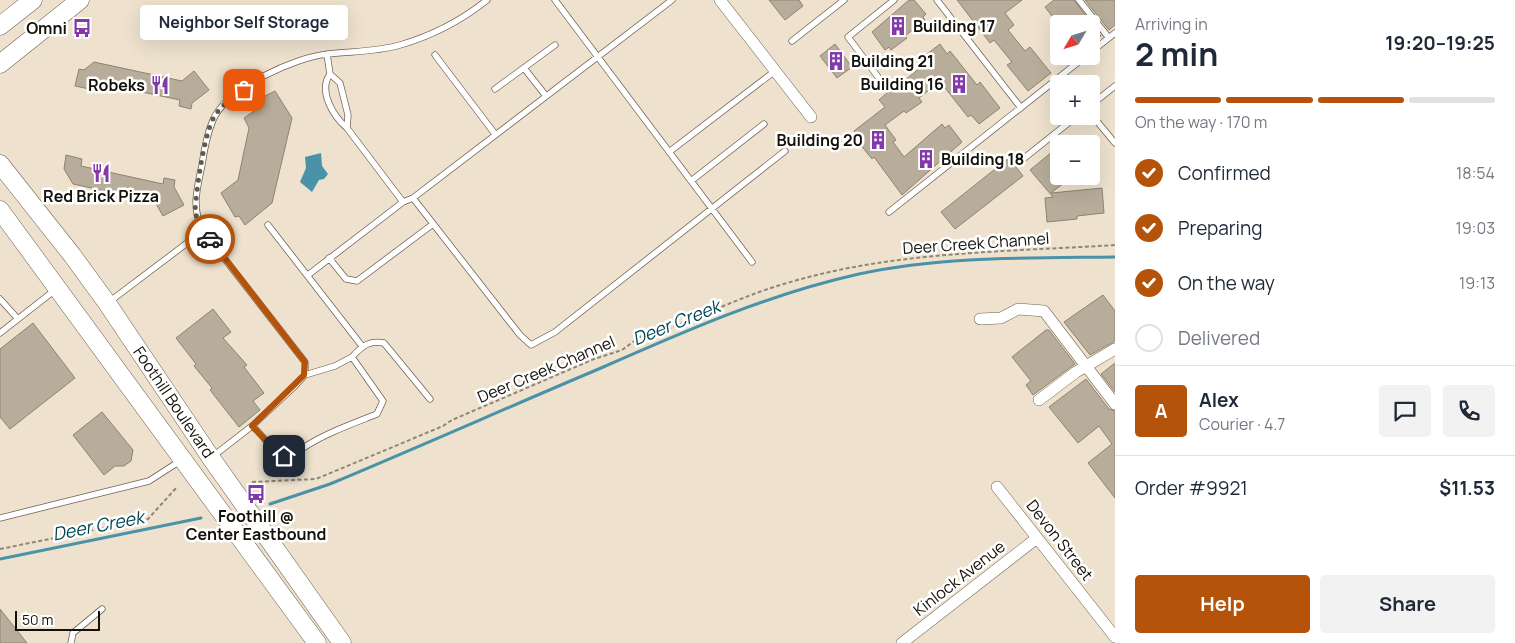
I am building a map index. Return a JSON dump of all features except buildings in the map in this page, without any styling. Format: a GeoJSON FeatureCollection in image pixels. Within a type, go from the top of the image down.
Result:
{"type":"FeatureCollection","features":[{"type":"Feature","properties":{"kind":"main road"},"geometry":{"type":"LineString","coordinates":[[0,26],[33,0]]}},
{"type":"Feature","properties":{"kind":"main road"},"geometry":{"type":"LineString","coordinates":[[0,64],[80,0]]}},
{"type":"Feature","properties":{"kind":"main road","name":"Foothill Boulevard"},"geometry":{"type":"LineString","coordinates":[[0,164],[108,303],[211,458],[342,643]]}},
{"type":"Feature","properties":{"kind":"main road","name":"Foothill Boulevard"},"geometry":{"type":"LineString","coordinates":[[0,210],[59,287],[317,643]]}},
{"type":"Feature","properties":{"kind":"street"},"geometry":{"type":"LineString","coordinates":[[720,0],[811,117]]}},
{"type":"Feature","properties":{"kind":"street"},"geometry":{"type":"LineString","coordinates":[[980,319],[1001,318],[1018,309],[1044,311],[1115,404]]}},
{"type":"Feature","properties":{"kind":"street"},"geometry":{"type":"LineString","coordinates":[[1039,400],[1076,372],[1115,349]]}},
{"type":"Feature","properties":{"kind":"street","name":"Devon Street"},"geometry":{"type":"LineString","coordinates":[[997,487],[1115,637]]}},
{"type":"Feature","properties":{"kind":"street","name":"Kinlock Avenue"},"geometry":{"type":"LineString","coordinates":[[902,643],[1037,538]]}},
{"type":"Feature","properties":{"kind":"lane"},"geometry":{"type":"LineString","coordinates":[[304,375],[305,362],[204,231],[197,218],[196,203],[213,119],[231,99],[270,72],[289,63],[327,54],[362,52],[400,45],[436,31],[472,12],[487,0]]}},
{"type":"Feature","properties":{"kind":"lane"},"geometry":{"type":"LineString","coordinates":[[555,0],[752,262]]}},
{"type":"Feature","properties":{"kind":"lane"},"geometry":{"type":"LineString","coordinates":[[308,276],[329,258],[403,202],[413,198],[672,0]]}},
{"type":"Feature","properties":{"kind":"lane"},"geometry":{"type":"LineString","coordinates":[[792,41],[844,0]]}},
{"type":"Feature","properties":{"kind":"lane"},"geometry":{"type":"LineString","coordinates":[[878,77],[848,37],[894,0]]}},
{"type":"Feature","properties":{"kind":"lane"},"geometry":{"type":"LineString","coordinates":[[937,0],[1021,108]]}},
{"type":"Feature","properties":{"kind":"lane"},"geometry":{"type":"LineString","coordinates":[[1078,0],[1109,38]]}},
{"type":"Feature","properties":{"kind":"lane"},"geometry":{"type":"LineString","coordinates":[[1100,45],[1115,33]]}},
{"type":"Feature","properties":{"kind":"lane"},"geometry":{"type":"LineString","coordinates":[[495,89],[555,45]]}},
{"type":"Feature","properties":{"kind":"lane"},"geometry":{"type":"LineString","coordinates":[[327,54],[330,74],[340,83],[348,116],[347,128]]}},
{"type":"Feature","properties":{"kind":"lane"},"geometry":{"type":"LineString","coordinates":[[435,55],[495,134]]}},
{"type":"Feature","properties":{"kind":"lane"},"geometry":{"type":"LineString","coordinates":[[889,212],[1075,65]]}},
{"type":"Feature","properties":{"kind":"lane"},"geometry":{"type":"LineString","coordinates":[[524,68],[546,96]]}},
{"type":"Feature","properties":{"kind":"lane"},"geometry":{"type":"LineString","coordinates":[[669,152],[775,71]]}},
{"type":"Feature","properties":{"kind":"lane"},"geometry":{"type":"LineString","coordinates":[[330,74],[325,81],[325,90],[338,120],[347,128],[403,202]]}},
{"type":"Feature","properties":{"kind":"lane"},"geometry":{"type":"LineString","coordinates":[[1100,98],[1115,86]]}},
{"type":"Feature","properties":{"kind":"lane"},"geometry":{"type":"LineString","coordinates":[[329,101],[342,96]]}},
{"type":"Feature","properties":{"kind":"lane"},"geometry":{"type":"LineString","coordinates":[[691,181],[764,124]]}},
{"type":"Feature","properties":{"kind":"lane"},"geometry":{"type":"LineString","coordinates":[[1018,163],[1066,125]]}},
{"type":"Feature","properties":{"kind":"lane"},"geometry":{"type":"LineString","coordinates":[[1100,125],[1115,143]]}},
{"type":"Feature","properties":{"kind":"lane"},"geometry":{"type":"LineString","coordinates":[[413,198],[520,335],[531,345],[555,332],[785,151]]}},
{"type":"Feature","properties":{"kind":"lane"},"geometry":{"type":"LineString","coordinates":[[329,258],[346,279],[357,281],[433,224]]}},
{"type":"Feature","properties":{"kind":"lane"},"geometry":{"type":"LineString","coordinates":[[268,225],[362,346]]}},
{"type":"Feature","properties":{"kind":"lane"},"geometry":{"type":"LineString","coordinates":[[108,303],[204,231]]}},
{"type":"Feature","properties":{"kind":"lane"},"geometry":{"type":"LineString","coordinates":[[0,333],[59,287]]}},
{"type":"Feature","properties":{"kind":"lane"},"geometry":{"type":"LineString","coordinates":[[0,299],[18,319]]}},
{"type":"Feature","properties":{"kind":"lane"},"geometry":{"type":"LineString","coordinates":[[211,458],[252,426],[304,375],[336,366],[352,357],[362,346],[374,341],[384,343],[430,399]]}},
{"type":"Feature","properties":{"kind":"lane"},"geometry":{"type":"LineString","coordinates":[[252,426],[265,437],[276,452],[284,456],[292,455],[316,440],[377,414],[383,401],[352,357]]}},
{"type":"Feature","properties":{"kind":"lane"},"geometry":{"type":"LineString","coordinates":[[0,518],[149,481],[183,459]]}},
{"type":"Feature","properties":{"kind":"lane"},"geometry":{"type":"LineString","coordinates":[[71,643],[73,633],[102,609]]}},
{"type":"Feature","properties":{"kind":"path","name":"Deer Creek Channel"},"geometry":{"type":"LineString","coordinates":[[252,482],[316,479],[443,426],[452,420],[594,359],[622,350],[648,331],[663,332],[786,283],[854,267],[923,255],[1115,245]]}},
{"type":"Feature","properties":{"kind":"path"},"geometry":{"type":"LineString","coordinates":[[0,550],[148,520],[177,487]]}},
{"type":"Feature","properties":{"kind":"water"},"geometry":{"type":"Polygon","coordinates":[[[321,153],[322,166],[328,174],[324,179],[319,180],[312,192],[300,182],[306,168],[305,157],[321,153]]]}},
{"type":"Feature","properties":{"kind":"waterway","name":"Deer Creek"},"geometry":{"type":"LineString","coordinates":[[270,504],[330,484],[696,327],[760,303],[826,282],[890,268],[954,261],[1115,257]]}},
{"type":"Feature","properties":{"kind":"waterway","name":"Deer Creek"},"geometry":{"type":"LineString","coordinates":[[0,559],[201,518]]}},
{"type":"Feature","properties":{"kind":"way so far"},"geometry":{"type":"LineString","coordinates":[[210,239],[195,212],[206,146],[213,119],[231,99],[244,90]]}},
{"type":"Feature","properties":{"kind":"place","name":"Building 17"},"geometry":{"type":"Point","coordinates":[898,26]}},
{"type":"Feature","properties":{"kind":"place","name":"Omni"},"geometry":{"type":"Point","coordinates":[82,28]}},
{"type":"Feature","properties":{"kind":"place","name":"Building 21"},"geometry":{"type":"Point","coordinates":[836,61]}},
{"type":"Feature","properties":{"kind":"place","name":"Building 16"},"geometry":{"type":"Point","coordinates":[959,84]}},
{"type":"Feature","properties":{"kind":"place","name":"Robeks"},"geometry":{"type":"Point","coordinates":[160,85]}},
{"type":"Feature","properties":{"kind":"place","name":"Neighbor Self Storage"},"geometry":{"type":"Point","coordinates":[244,90]}},
{"type":"Feature","properties":{"kind":"place","name":"Building 20"},"geometry":{"type":"Point","coordinates":[878,140]}},
{"type":"Feature","properties":{"kind":"place","name":"Building 18"},"geometry":{"type":"Point","coordinates":[926,159]}},
{"type":"Feature","properties":{"kind":"place","name":"Red Brick Pizza"},"geometry":{"type":"Point","coordinates":[101,173]}},
{"type":"Feature","properties":{"kind":"place","name":"Foothill @ Center Eastbound"},"geometry":{"type":"Point","coordinates":[256,494]}},
{"type":"Feature","properties":{"kind":"route"},"geometry":{"type":"LineString","coordinates":[[210,239],[305,362],[304,375],[295,386],[252,426],[265,437],[276,452],[284,456]]}}]}
